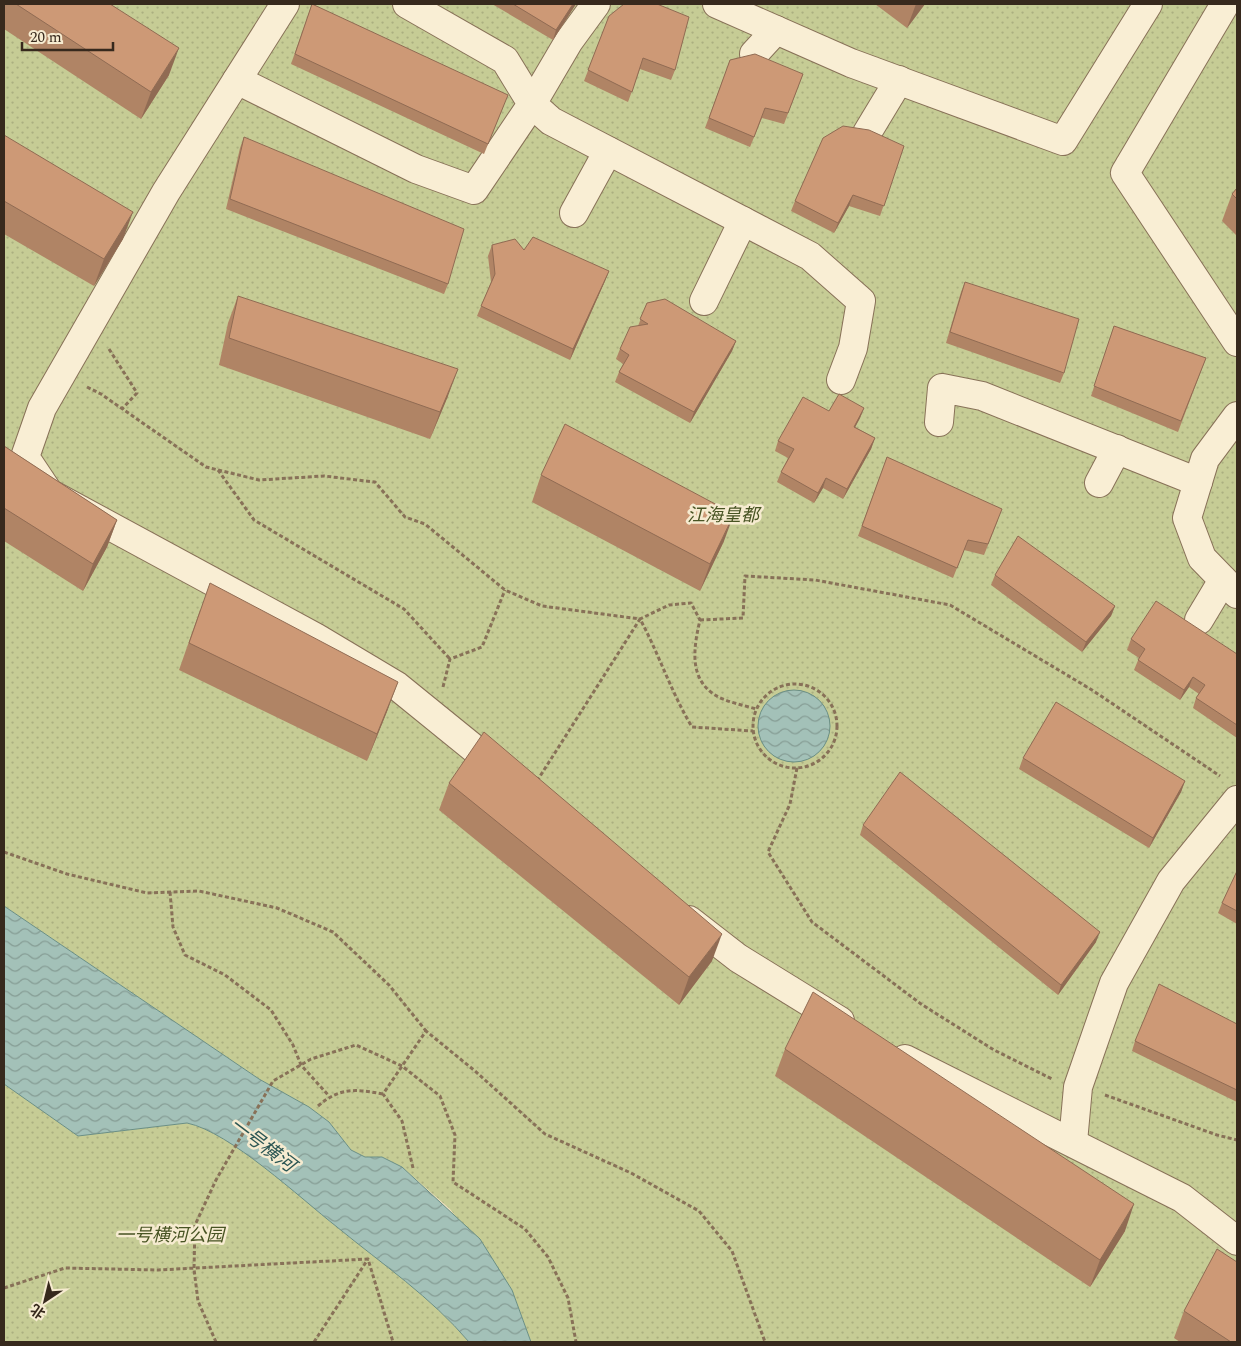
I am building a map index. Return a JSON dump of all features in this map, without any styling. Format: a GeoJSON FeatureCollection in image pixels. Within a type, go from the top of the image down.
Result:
{"type":"FeatureCollection","features":[{"type":"Feature","properties":{"kind":"lane"},"geometry":{"type":"LineString","coordinates":[[285,4],[166,192],[91,322],[42,408],[25,457],[49,493],[315,637],[396,686],[529,793]]}},
{"type":"Feature","properties":{"kind":"lane"},"geometry":{"type":"LineString","coordinates":[[407,4],[505,60],[532,104],[551,121],[810,256],[861,301],[853,348],[841,380]]}},
{"type":"Feature","properties":{"kind":"lane"},"geometry":{"type":"LineString","coordinates":[[237,80],[416,168],[474,190],[596,4]]}},
{"type":"Feature","properties":{"kind":"lane"},"geometry":{"type":"LineString","coordinates":[[717,4],[851,63],[1062,141],[1148,4]]}},
{"type":"Feature","properties":{"kind":"lane"},"geometry":{"type":"LineString","coordinates":[[1225,4],[1125,173],[1237,342]]}},
{"type":"Feature","properties":{"kind":"lane"},"geometry":{"type":"LineString","coordinates":[[754,54],[776,30]]}},
{"type":"Feature","properties":{"kind":"lane"},"geometry":{"type":"LineString","coordinates":[[867,133],[899,80]]}},
{"type":"Feature","properties":{"kind":"lane"},"geometry":{"type":"LineString","coordinates":[[574,213],[608,150]]}},
{"type":"Feature","properties":{"kind":"lane"},"geometry":{"type":"LineString","coordinates":[[704,301],[743,221]]}},
{"type":"Feature","properties":{"kind":"lane"},"geometry":{"type":"LineString","coordinates":[[939,422],[942,388],[982,396],[1198,482]]}},
{"type":"Feature","properties":{"kind":"lane"},"geometry":{"type":"LineString","coordinates":[[1198,620],[1230,587],[1202,558],[1186,518],[1205,459],[1237,416]]}},
{"type":"Feature","properties":{"kind":"lane"},"geometry":{"type":"LineString","coordinates":[[1099,483],[1117,449]]}},
{"type":"Feature","properties":{"kind":"lane"},"geometry":{"type":"LineString","coordinates":[[1073,1142],[1078,1087],[1114,982],[1171,882],[1237,800]]}},
{"type":"Feature","properties":{"kind":"lane"},"geometry":{"type":"LineString","coordinates":[[668,905],[738,958],[861,1034]]}},
{"type":"Feature","properties":{"kind":"lane"},"geometry":{"type":"LineString","coordinates":[[885,1049],[1182,1198],[1237,1241]]}},
{"type":"Feature","properties":{"kind":"path"},"geometry":{"type":"LineString","coordinates":[[91,322],[137,393],[122,409]]}},
{"type":"Feature","properties":{"kind":"path"},"geometry":{"type":"LineString","coordinates":[[61,376],[102,394],[206,467],[259,480],[324,476],[375,482],[405,517],[425,524],[505,590],[542,606],[640,619]]}},
{"type":"Feature","properties":{"kind":"path"},"geometry":{"type":"LineString","coordinates":[[218,470],[254,520],[404,609],[450,659]]}},
{"type":"Feature","properties":{"kind":"path"},"geometry":{"type":"LineString","coordinates":[[700,620],[742,618],[745,576],[815,580],[950,604],[1092,690],[1221,777]]}},
{"type":"Feature","properties":{"kind":"path"},"geometry":{"type":"LineString","coordinates":[[450,659],[482,647],[505,590]]}},
{"type":"Feature","properties":{"kind":"path"},"geometry":{"type":"LineString","coordinates":[[529,793],[640,619],[668,605],[691,603],[700,620],[694,646],[697,677],[714,694],[756,709]]}},
{"type":"Feature","properties":{"kind":"path"},"geometry":{"type":"LineString","coordinates":[[640,619],[670,680],[677,702],[692,726],[753,731]]}},
{"type":"Feature","properties":{"kind":"path"},"geometry":{"type":"LineString","coordinates":[[436,717],[450,659]]}},
{"type":"Feature","properties":{"kind":"path"},"geometry":{"type":"LineString","coordinates":[[790,684],[806,685],[825,696],[836,717],[835,739],[824,757],[815,763],[797,768],[776,764],[766,757],[758,747],[753,731],[756,709],[767,694],[790,684]]}},
{"type":"Feature","properties":{"kind":"path"},"geometry":{"type":"LineString","coordinates":[[797,768],[790,804],[768,852],[812,922],[921,1004],[986,1044],[1049,1078],[1140,1106],[1217,1135],[1237,1140]]}},
{"type":"Feature","properties":{"kind":"path"},"geometry":{"type":"LineString","coordinates":[[4,852],[67,874],[147,893],[199,890],[277,908],[333,932],[389,985],[426,1031],[475,1071],[545,1134],[631,1173],[699,1211],[732,1251],[765,1342]]}},
{"type":"Feature","properties":{"kind":"path"},"geometry":{"type":"LineString","coordinates":[[170,892],[173,927],[185,955],[225,974],[271,1010],[293,1045],[301,1065],[329,1096]]}},
{"type":"Feature","properties":{"kind":"path"},"geometry":{"type":"LineString","coordinates":[[383,1094],[426,1031]]}},
{"type":"Feature","properties":{"kind":"path"},"geometry":{"type":"LineString","coordinates":[[216,1342],[198,1301],[194,1269],[196,1225],[230,1154],[273,1081],[311,1059],[356,1045],[402,1066],[440,1096],[455,1135],[453,1182],[525,1229],[548,1257],[568,1298],[576,1342]]}},
{"type":"Feature","properties":{"kind":"path"},"geometry":{"type":"LineString","coordinates":[[318,1106],[329,1096],[355,1089],[383,1094],[402,1121],[413,1168]]}},
{"type":"Feature","properties":{"kind":"path"},"geometry":{"type":"LineString","coordinates":[[4,1288],[65,1268],[194,1269],[368,1259]]}},
{"type":"Feature","properties":{"kind":"path"},"geometry":{"type":"LineString","coordinates":[[314,1342],[368,1259]]}},
{"type":"Feature","properties":{"kind":"path"},"geometry":{"type":"LineString","coordinates":[[368,1259],[393,1342]]}},
{"type":"Feature","properties":{"kind":"green space","name":"江海皇都"},"geometry":{"type":"Polygon","coordinates":[[[4,4],[1237,4],[1237,1342],[531,1342],[512,1290],[450,1209],[402,1167],[382,1157],[365,1157],[351,1150],[329,1122],[309,1107],[259,1079],[4,906],[4,4]]]}},
{"type":"Feature","properties":{"kind":"green space","name":"一号横河公园"},"geometry":{"type":"Polygon","coordinates":[[[4,1084],[78,1136],[187,1123],[223,1139],[244,1152],[285,1183],[406,1282],[439,1310],[469,1342],[4,1342],[4,1084]]]}},
{"type":"Feature","properties":{"kind":"water"},"geometry":{"type":"Polygon","coordinates":[[[787,690],[801,690],[820,700],[830,719],[830,733],[820,752],[801,762],[787,762],[768,752],[758,733],[758,719],[768,700],[787,690]]]}},
{"type":"Feature","properties":{"kind":"water","name":"一号横河"},"geometry":{"type":"Polygon","coordinates":[[[4,906],[259,1079],[309,1107],[329,1122],[351,1150],[365,1157],[382,1157],[402,1167],[480,1239],[512,1290],[531,1342],[469,1342],[439,1310],[285,1184],[244,1152],[204,1129],[187,1123],[78,1136],[4,1084],[4,906]]]}},
{"type":"Feature","properties":{"kind":"building"},"geometry":{"type":"Polygon","coordinates":[[[16,4],[110,4],[179,48],[151,92],[16,4]]]}},
{"type":"Feature","properties":{"kind":"building"},"geometry":{"type":"Polygon","coordinates":[[[312,4],[508,95],[488,144],[295,54],[312,4]]]}},
{"type":"Feature","properties":{"kind":"building"},"geometry":{"type":"Polygon","coordinates":[[[513,4],[573,4],[556,30],[513,4]]]}},
{"type":"Feature","properties":{"kind":"building"},"geometry":{"type":"Polygon","coordinates":[[[624,4],[657,4],[689,17],[675,70],[643,58],[632,92],[588,70],[609,16],[624,4]]]}},
{"type":"Feature","properties":{"kind":"building"},"geometry":{"type":"Polygon","coordinates":[[[755,54],[803,74],[788,113],[765,108],[754,137],[709,118],[730,60],[755,54]]]}},
{"type":"Feature","properties":{"kind":"building"},"geometry":{"type":"Polygon","coordinates":[[[843,126],[869,130],[904,146],[884,206],[853,195],[838,223],[795,201],[823,138],[843,126]]]}},
{"type":"Feature","properties":{"kind":"building"},"geometry":{"type":"Polygon","coordinates":[[[4,135],[133,212],[104,259],[4,201],[4,135]]]}},
{"type":"Feature","properties":{"kind":"building"},"geometry":{"type":"Polygon","coordinates":[[[244,137],[464,229],[448,284],[230,199],[244,137]]]}},
{"type":"Feature","properties":{"kind":"building"},"geometry":{"type":"Polygon","coordinates":[[[1237,188],[1237,199],[1232,194],[1237,188]]]}},
{"type":"Feature","properties":{"kind":"building"},"geometry":{"type":"Polygon","coordinates":[[[533,237],[609,271],[573,349],[481,306],[495,274],[492,245],[515,239],[524,250],[533,237]]]}},
{"type":"Feature","properties":{"kind":"building"},"geometry":{"type":"Polygon","coordinates":[[[965,282],[1079,319],[1064,373],[950,332],[965,282]]]}},
{"type":"Feature","properties":{"kind":"building"},"geometry":{"type":"Polygon","coordinates":[[[238,296],[458,369],[440,412],[229,338],[238,296]]]}},
{"type":"Feature","properties":{"kind":"building"},"geometry":{"type":"Polygon","coordinates":[[[665,299],[736,341],[694,412],[619,372],[629,355],[620,349],[630,327],[648,324],[640,319],[647,303],[665,299]]]}},
{"type":"Feature","properties":{"kind":"building"},"geometry":{"type":"Polygon","coordinates":[[[1114,326],[1206,358],[1181,421],[1094,386],[1114,326]]]}},
{"type":"Feature","properties":{"kind":"building"},"geometry":{"type":"Polygon","coordinates":[[[839,394],[864,408],[854,427],[875,438],[847,489],[826,478],[818,493],[781,472],[794,449],[778,441],[803,397],[829,411],[839,394]]]}},
{"type":"Feature","properties":{"kind":"building"},"geometry":{"type":"Polygon","coordinates":[[[565,424],[734,514],[710,564],[541,475],[565,424]]]}},
{"type":"Feature","properties":{"kind":"building"},"geometry":{"type":"Polygon","coordinates":[[[4,446],[117,520],[93,564],[4,508],[4,446]]]}},
{"type":"Feature","properties":{"kind":"building"},"geometry":{"type":"Polygon","coordinates":[[[887,457],[1002,509],[988,544],[968,540],[957,568],[862,526],[887,457]]]}},
{"type":"Feature","properties":{"kind":"building"},"geometry":{"type":"Polygon","coordinates":[[[1018,536],[1115,606],[1086,642],[995,575],[1018,536]]]}},
{"type":"Feature","properties":{"kind":"building"},"geometry":{"type":"Polygon","coordinates":[[[210,583],[398,682],[377,734],[189,643],[210,583]]]}},
{"type":"Feature","properties":{"kind":"building"},"geometry":{"type":"Polygon","coordinates":[[[1156,601],[1237,654],[1237,725],[1196,698],[1205,685],[1193,677],[1184,690],[1138,660],[1145,649],[1131,639],[1156,601]]]}},
{"type":"Feature","properties":{"kind":"building"},"geometry":{"type":"Polygon","coordinates":[[[1056,702],[1185,781],[1153,838],[1023,758],[1056,702]]]}},
{"type":"Feature","properties":{"kind":"building"},"geometry":{"type":"Polygon","coordinates":[[[484,732],[722,934],[689,977],[449,783],[484,732]]]}},
{"type":"Feature","properties":{"kind":"building"},"geometry":{"type":"Polygon","coordinates":[[[900,772],[1100,932],[1061,985],[863,825],[900,772]]]}},
{"type":"Feature","properties":{"kind":"building"},"geometry":{"type":"Polygon","coordinates":[[[1237,871],[1237,911],[1222,903],[1237,871]]]}},
{"type":"Feature","properties":{"kind":"building"},"geometry":{"type":"Polygon","coordinates":[[[1159,984],[1237,1024],[1237,1090],[1135,1041],[1159,984]]]}},
{"type":"Feature","properties":{"kind":"building"},"geometry":{"type":"Polygon","coordinates":[[[813,992],[1134,1204],[1100,1260],[785,1049],[813,992]]]}},
{"type":"Feature","properties":{"kind":"building"},"geometry":{"type":"Polygon","coordinates":[[[1217,1249],[1237,1262],[1237,1342],[1231,1342],[1184,1311],[1217,1249]]]}}]}
